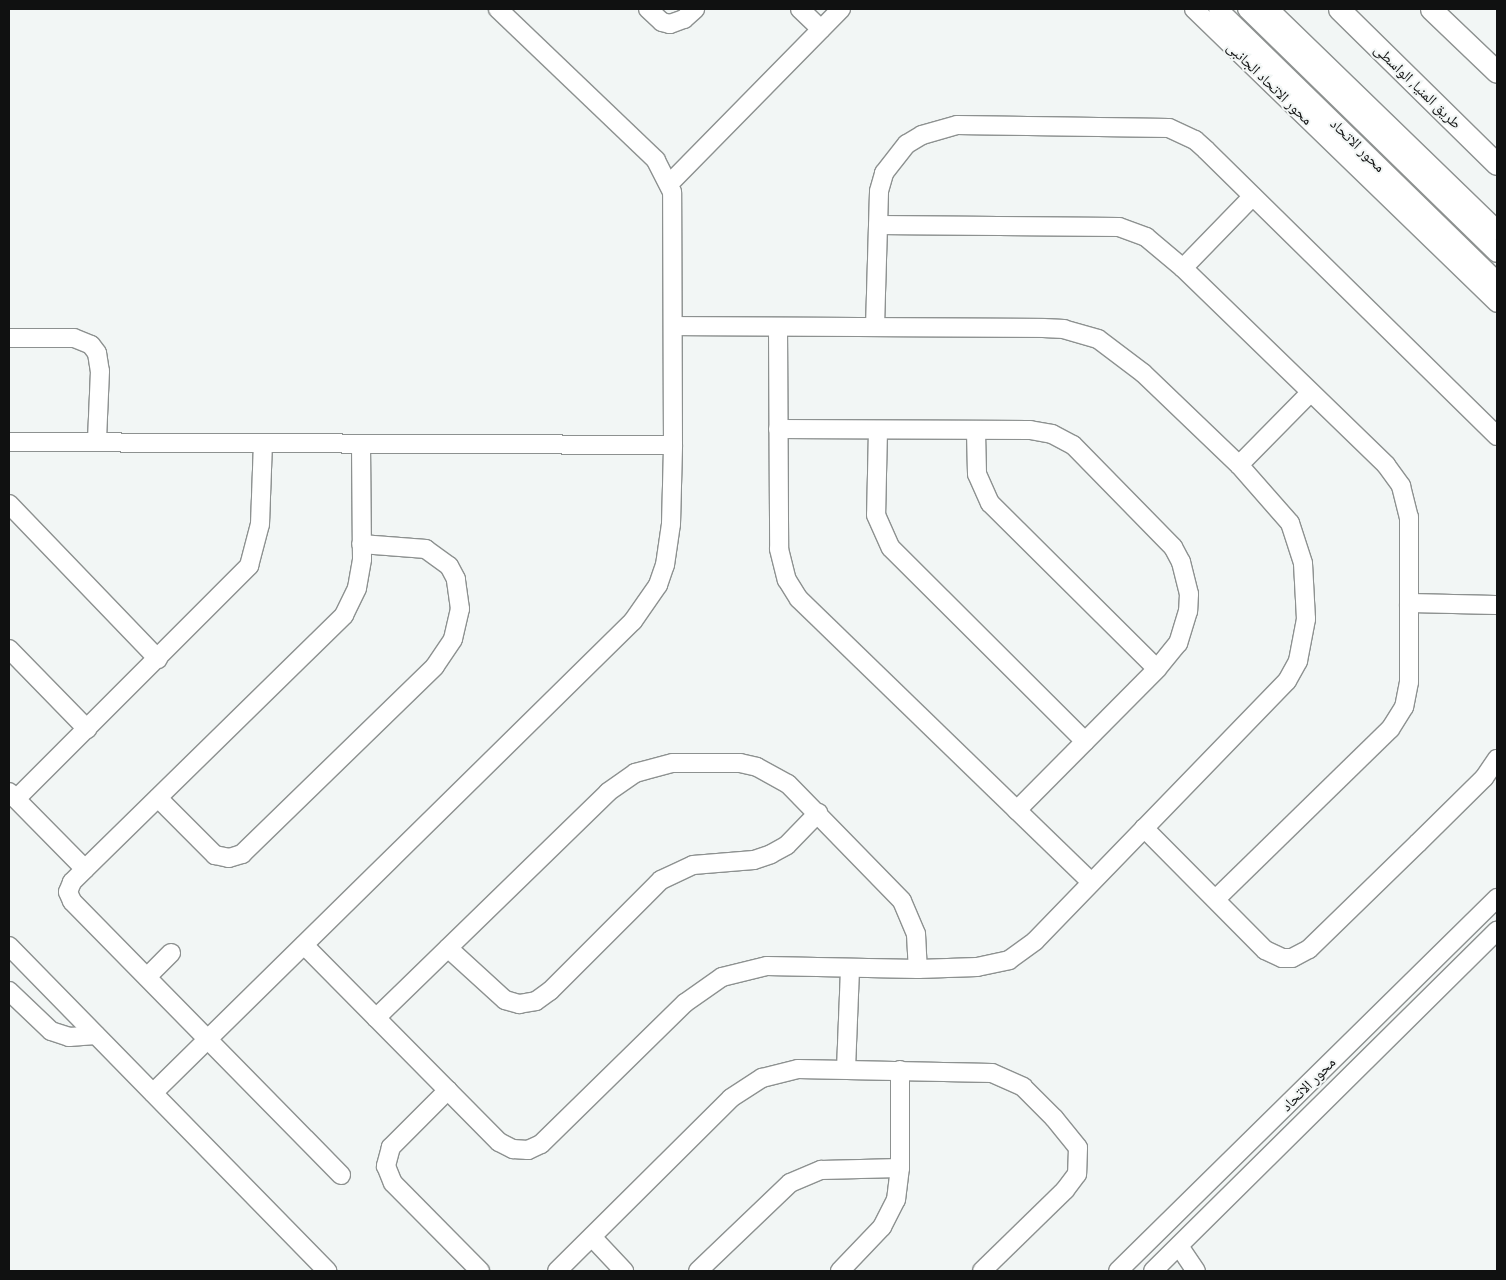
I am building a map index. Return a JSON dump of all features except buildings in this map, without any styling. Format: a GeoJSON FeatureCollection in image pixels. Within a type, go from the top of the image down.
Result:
{"type":"FeatureCollection","features":[{"type":"Feature","properties":{"kind":"main road","name":"طريق المنيا, الواسطى"},"geometry":{"type":"LineString","coordinates":[[1339,9],[1497,164]]}},
{"type":"Feature","properties":{"kind":"main road"},"geometry":{"type":"LineString","coordinates":[[1431,9],[1497,72]]}},
{"type":"Feature","properties":{"kind":"street"},"geometry":{"type":"LineString","coordinates":[[153,1093],[647,604],[666,565],[669,545],[673,445],[674,203],[670,183],[656,160],[498,9]]}},
{"type":"Feature","properties":{"kind":"street"},"geometry":{"type":"LineString","coordinates":[[648,9],[662,22],[670,24],[684,19],[695,9]]}},
{"type":"Feature","properties":{"kind":"street"},"geometry":{"type":"LineString","coordinates":[[800,9],[821,29]]}},
{"type":"Feature","properties":{"kind":"street"},"geometry":{"type":"LineString","coordinates":[[670,183],[841,9]]}},
{"type":"Feature","properties":{"kind":"street","name":"محور الاتحاد الجانبى"},"geometry":{"type":"LineString","coordinates":[[1194,9],[1497,303]]}},
{"type":"Feature","properties":{"kind":"street","name":"محور الاتحاد"},"geometry":{"type":"LineString","coordinates":[[1218,9],[1497,281]]}},
{"type":"Feature","properties":{"kind":"street","name":"محور الاتحاد"},"geometry":{"type":"LineString","coordinates":[[1247,9],[1497,253]]}},
{"type":"Feature","properties":{"kind":"street"},"geometry":{"type":"LineString","coordinates":[[1269,9],[1497,230]]}},
{"type":"Feature","properties":{"kind":"street"},"geometry":{"type":"LineString","coordinates":[[875,327],[879,190],[894,158],[922,134],[957,126],[1169,128],[1195,140],[1497,436]]}},
{"type":"Feature","properties":{"kind":"street"},"geometry":{"type":"LineString","coordinates":[[1183,268],[1253,196]]}},
{"type":"Feature","properties":{"kind":"street"},"geometry":{"type":"LineString","coordinates":[[878,224],[1119,227],[1146,236],[1183,268],[1309,394],[1386,465],[1400,486],[1409,516],[1409,682],[1404,707],[1398,718],[1216,899]]}},
{"type":"Feature","properties":{"kind":"street"},"geometry":{"type":"LineString","coordinates":[[304,945],[499,1142],[513,1149],[528,1150],[541,1144],[691,998],[722,977],[767,966],[918,969],[977,967],[1009,960],[1035,941],[1287,681],[1304,640],[1304,572],[1298,542],[1290,523],[1239,465],[1113,348],[1081,332],[1043,328],[674,326]]}},
{"type":"Feature","properties":{"kind":"street"},"geometry":{"type":"LineString","coordinates":[[778,327],[779,549],[782,570],[792,590],[1091,882]]}},
{"type":"Feature","properties":{"kind":"street"},"geometry":{"type":"LineString","coordinates":[[9,338],[74,338],[91,345],[97,353],[100,371],[97,441]]}},
{"type":"Feature","properties":{"kind":"street"},"geometry":{"type":"LineString","coordinates":[[1239,465],[1309,394]]}},
{"type":"Feature","properties":{"kind":"street"},"geometry":{"type":"LineString","coordinates":[[778,429],[1041,431],[1063,438],[1173,548],[1186,578],[1188,611],[1178,643],[1157,669],[1017,810]]}},
{"type":"Feature","properties":{"kind":"street"},"geometry":{"type":"LineString","coordinates":[[878,430],[876,515],[891,548],[1086,741]]}},
{"type":"Feature","properties":{"kind":"street"},"geometry":{"type":"LineString","coordinates":[[976,432],[977,474],[990,503],[1157,669]]}},
{"type":"Feature","properties":{"kind":"street"},"geometry":{"type":"LineString","coordinates":[[9,442],[673,445]]}},
{"type":"Feature","properties":{"kind":"street"},"geometry":{"type":"LineString","coordinates":[[85,868],[12,796],[87,729],[249,566],[260,524],[263,444]]}},
{"type":"Feature","properties":{"kind":"street"},"geometry":{"type":"LineString","coordinates":[[341,1175],[69,896],[69,886],[85,868],[344,614],[357,588],[361,544],[360,444]]}},
{"type":"Feature","properties":{"kind":"street"},"geometry":{"type":"LineString","coordinates":[[9,504],[158,659]]}},
{"type":"Feature","properties":{"kind":"street"},"geometry":{"type":"LineString","coordinates":[[158,798],[215,855],[229,858],[242,854],[441,658],[453,638],[460,609],[456,578],[449,566],[426,549],[361,544]]}},
{"type":"Feature","properties":{"kind":"street"},"geometry":{"type":"LineString","coordinates":[[1409,603],[1497,605]]}},
{"type":"Feature","properties":{"kind":"street"},"geometry":{"type":"LineString","coordinates":[[9,649],[87,729]]}},
{"type":"Feature","properties":{"kind":"street"},"geometry":{"type":"LineString","coordinates":[[1144,828],[1265,950],[1282,958],[1301,955],[1484,778],[1497,759]]}},
{"type":"Feature","properties":{"kind":"street"},"geometry":{"type":"LineString","coordinates":[[376,1018],[608,792],[636,773],[673,763],[740,763],[757,767],[788,784],[902,901],[916,934],[918,969]]}},
{"type":"Feature","properties":{"kind":"street"},"geometry":{"type":"LineString","coordinates":[[448,948],[504,1000],[519,1004],[536,1001],[550,991],[661,880],[693,865],[754,860],[771,854],[786,845],[818,813]]}},
{"type":"Feature","properties":{"kind":"street","name":"محور الاتحاد"},"geometry":{"type":"LineString","coordinates":[[1118,1271],[1497,898]]}},
{"type":"Feature","properties":{"kind":"street","name":"محور الاتحاد"},"geometry":{"type":"LineString","coordinates":[[1153,1271],[1497,930]]}},
{"type":"Feature","properties":{"kind":"street"},"geometry":{"type":"LineString","coordinates":[[9,946],[327,1271]]}},
{"type":"Feature","properties":{"kind":"street"},"geometry":{"type":"LineString","coordinates":[[147,977],[171,953]]}},
{"type":"Feature","properties":{"kind":"street"},"geometry":{"type":"LineString","coordinates":[[846,1069],[850,968]]}},
{"type":"Feature","properties":{"kind":"street"},"geometry":{"type":"LineString","coordinates":[[9,991],[51,1030],[69,1037],[96,1035]]}},
{"type":"Feature","properties":{"kind":"street"},"geometry":{"type":"LineString","coordinates":[[557,1271],[745,1087],[780,1072],[846,1069],[978,1072],[1008,1078],[1023,1086],[1078,1148],[1080,1163],[1074,1179],[982,1271]]}},
{"type":"Feature","properties":{"kind":"street"},"geometry":{"type":"LineString","coordinates":[[840,1271],[873,1238],[890,1215],[900,1184],[900,1070]]}},
{"type":"Feature","properties":{"kind":"street"},"geometry":{"type":"LineString","coordinates":[[448,1090],[391,1147],[386,1166],[393,1183],[480,1271]]}},
{"type":"Feature","properties":{"kind":"street"},"geometry":{"type":"LineString","coordinates":[[698,1271],[790,1183],[822,1170],[900,1168]]}},
{"type":"Feature","properties":{"kind":"street"},"geometry":{"type":"LineString","coordinates":[[592,1237],[624,1271]]}},
{"type":"Feature","properties":{"kind":"street"},"geometry":{"type":"LineString","coordinates":[[1179,1246],[1196,1271]]}}]}
